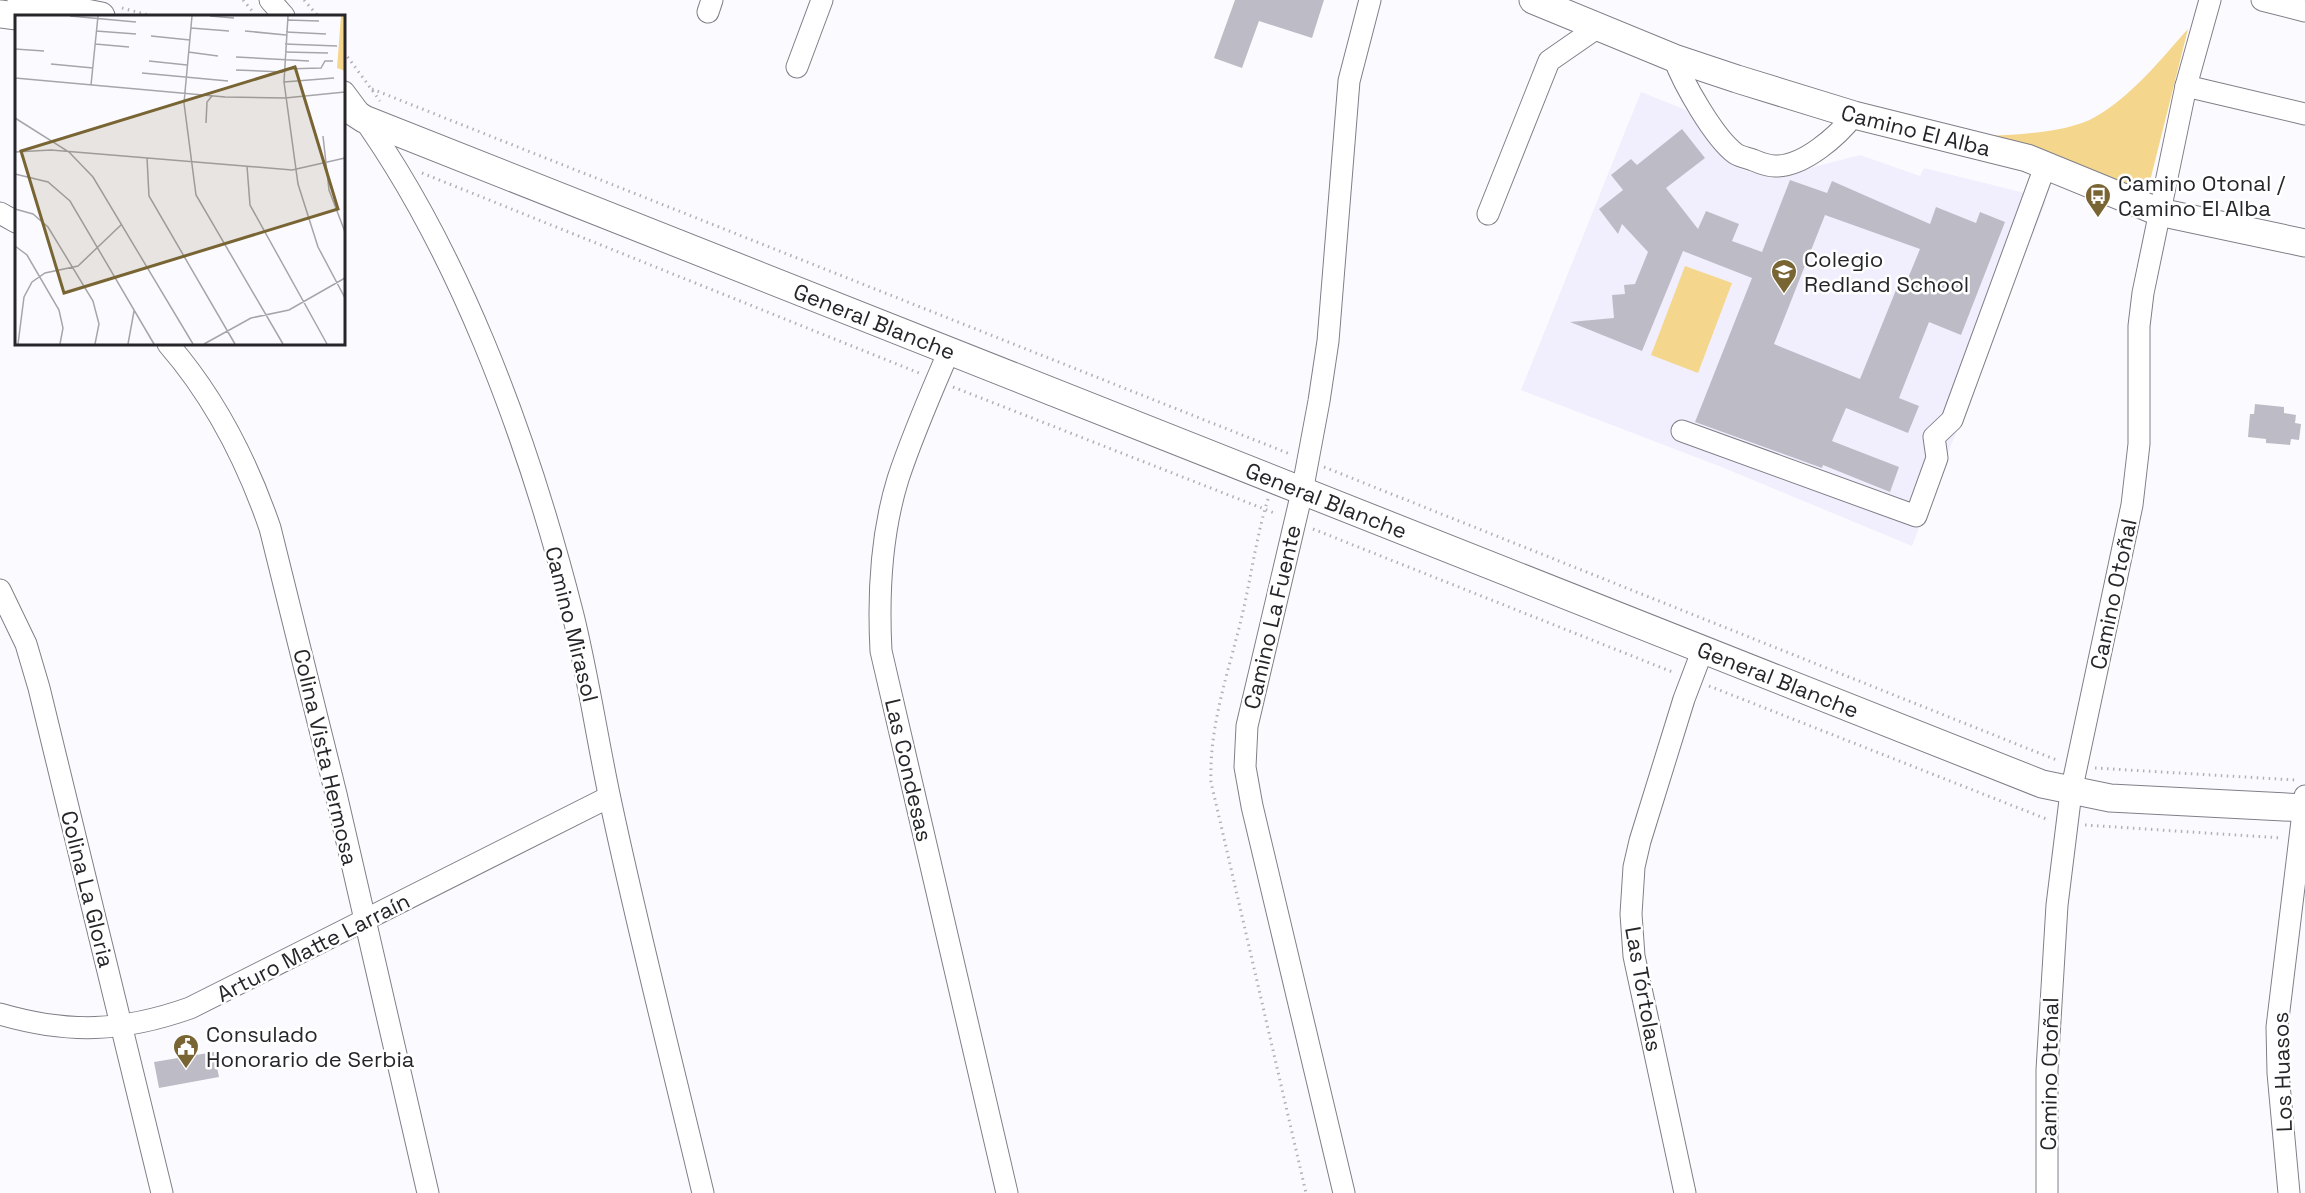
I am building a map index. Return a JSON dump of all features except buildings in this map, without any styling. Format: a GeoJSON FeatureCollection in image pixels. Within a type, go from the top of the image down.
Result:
{"type":"FeatureCollection","features":[{"type":"Feature","properties":{"kind":"main road"},"geometry":{"type":"LineString","coordinates":[[21,0],[96,15]]}},
{"type":"Feature","properties":{"kind":"main road","name":"Camino El Alba"},"geometry":{"type":"LineString","coordinates":[[1533,0],[1674,58],[1854,115],[2046,164],[2159,213],[2305,243]]}},
{"type":"Feature","properties":{"kind":"main road"},"geometry":{"type":"LineString","coordinates":[[0,14],[15,16]]}},
{"type":"Feature","properties":{"kind":"main road","name":"General Blanche"},"geometry":{"type":"LineString","coordinates":[[350,114],[2042,784],[2073,779],[2110,798],[2304,804]]}},
{"type":"Feature","properties":{"kind":"street"},"geometry":{"type":"LineString","coordinates":[[270,0],[283,15]]}},
{"type":"Feature","properties":{"kind":"street"},"geometry":{"type":"LineString","coordinates":[[797,67],[822,0]]}},
{"type":"Feature","properties":{"kind":"street","name":"Camino La Fuente"},"geometry":{"type":"LineString","coordinates":[[1344,1193],[1252,806],[1245,767],[1250,706],[1302,492],[1328,341],[1349,81],[1370,0]]}},
{"type":"Feature","properties":{"kind":"street"},"geometry":{"type":"LineString","coordinates":[[2262,0],[2305,11]]}},
{"type":"Feature","properties":{"kind":"street","name":"Camino Otoñal"},"geometry":{"type":"LineString","coordinates":[[2047,1193],[2047,1070],[2051,988],[2066,823],[2073,779],[2132,505],[2140,421],[2140,309],[2203,2]]}},
{"type":"Feature","properties":{"kind":"street"},"geometry":{"type":"LineString","coordinates":[[1488,214],[1549,61],[1599,27]]}},
{"type":"Feature","properties":{"kind":"street"},"geometry":{"type":"LineString","coordinates":[[1674,58],[1688,89],[1735,153],[1767,165],[1783,165],[1814,153],[1832,139],[1854,115]]}},
{"type":"Feature","properties":{"kind":"street"},"geometry":{"type":"LineString","coordinates":[[2186,86],[2305,114]]}},
{"type":"Feature","properties":{"kind":"street","name":"Camino Mirasol"},"geometry":{"type":"LineString","coordinates":[[345,96],[350,114],[392,164],[442,252],[470,312],[518,434],[573,615],[609,797],[703,1193]]}},
{"type":"Feature","properties":{"kind":"street"},"geometry":{"type":"LineString","coordinates":[[1682,431],[1916,516],[1937,458],[1934,437],[1952,420],[2046,164]]}},
{"type":"Feature","properties":{"kind":"street"},"geometry":{"type":"LineString","coordinates":[[0,213],[15,221]]}},
{"type":"Feature","properties":{"kind":"street","name":"Colina Vista Hermosa"},"geometry":{"type":"LineString","coordinates":[[169,345],[196,379],[231,436],[255,487],[270,528],[336,795],[428,1193]]}},
{"type":"Feature","properties":{"kind":"street","name":"Las Condesas"},"geometry":{"type":"LineString","coordinates":[[949,351],[898,479],[888,525],[880,582],[881,651],[1008,1193]]}},
{"type":"Feature","properties":{"kind":"street","name":"Colina La Gloria"},"geometry":{"type":"LineString","coordinates":[[0,590],[26,644],[39,688],[162,1193]]}},
{"type":"Feature","properties":{"kind":"street","name":"Las Tórtolas"},"geometry":{"type":"LineString","coordinates":[[1685,1193],[1634,956],[1631,914],[1634,867],[1640,841],[1703,649]]}},
{"type":"Feature","properties":{"kind":"street","name":"Arturo Matte Larraín"},"geometry":{"type":"LineString","coordinates":[[0,1014],[60,1028],[121,1026],[164,1017],[190,1008],[609,797]]}},
{"type":"Feature","properties":{"kind":"street","name":"Los Huasos"},"geometry":{"type":"LineString","coordinates":[[2289,1193],[2278,1073],[2277,1027],[2304,804]]}},
{"type":"Feature","properties":{"kind":"path"},"geometry":{"type":"LineString","coordinates":[[243,0],[256,15]]}},
{"type":"Feature","properties":{"kind":"path"},"geometry":{"type":"LineString","coordinates":[[304,0],[317,15]]}},
{"type":"Feature","properties":{"kind":"path"},"geometry":{"type":"LineString","coordinates":[[345,53],[372,89],[1308,462],[2073,779],[2305,780]]}},
{"type":"Feature","properties":{"kind":"path"},"geometry":{"type":"LineString","coordinates":[[392,164],[434,177],[937,380],[2037,817],[2066,823],[2298,839]]}},
{"type":"Feature","properties":{"kind":"shaded area"},"geometry":{"type":"Polygon","coordinates":[[[2188,29],[2150,181],[2136,192],[1965,137],[2049,131],[2082,123],[2095,117],[2133,88],[2188,29]]]}},
{"type":"Feature","properties":{"kind":"shaded area","name":"Colegio Redland School"},"geometry":{"type":"Polygon","coordinates":[[[1641,92],[1686,110],[1716,150],[1735,167],[1771,178],[1860,155],[1920,176],[1924,168],[2021,192],[2046,201],[1912,546],[1724,468],[1521,390],[1641,92]]]}},
{"type":"Feature","properties":{"kind":"shaded area"},"geometry":{"type":"Polygon","coordinates":[[[1685,266],[1732,283],[1698,373],[1651,355],[1685,266]]]}},
{"type":"Feature","properties":{"kind":"place","name":"Camino Otonal / Camino El Alba"},"geometry":{"type":"Point","coordinates":[2098,219]}},
{"type":"Feature","properties":{"kind":"place","name":"Colegio Redland School"},"geometry":{"type":"Point","coordinates":[1784,295]}},
{"type":"Feature","properties":{"kind":"place","name":"Consulado Honorario de Serbia"},"geometry":{"type":"Point","coordinates":[186,1070]}}]}
